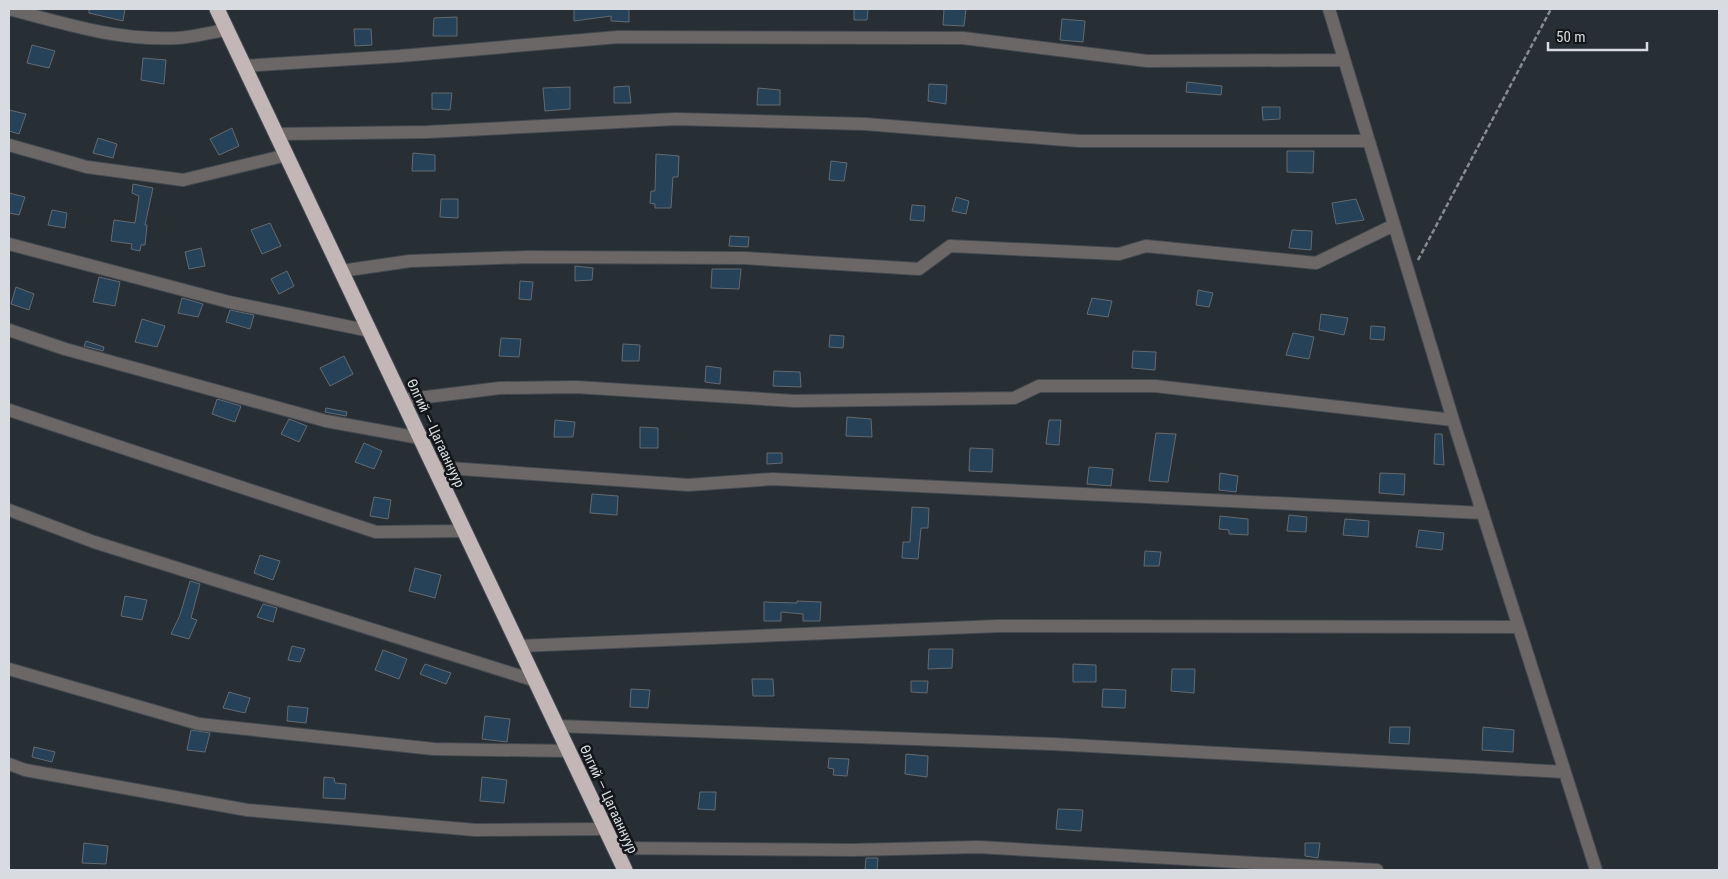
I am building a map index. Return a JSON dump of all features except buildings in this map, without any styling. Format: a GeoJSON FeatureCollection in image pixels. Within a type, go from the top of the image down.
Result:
{"type":"FeatureCollection","features":[{"type":"Feature","properties":{"kind":"highway","name":"Өлгий — Цагааннуур"},"geometry":{"type":"LineString","coordinates":[[217,9],[625,870]]}},
{"type":"Feature","properties":{"kind":"street"},"geometry":{"type":"LineString","coordinates":[[9,9],[89,31],[134,38],[180,38],[227,30]]}},
{"type":"Feature","properties":{"kind":"street"},"geometry":{"type":"LineString","coordinates":[[1328,9],[1453,420],[1596,870]]}},
{"type":"Feature","properties":{"kind":"street"},"geometry":{"type":"LineString","coordinates":[[244,66],[400,56],[618,37],[963,38],[1147,62],[1344,60]]}},
{"type":"Feature","properties":{"kind":"street"},"geometry":{"type":"LineString","coordinates":[[277,134],[427,132],[676,119],[865,124],[1079,141],[1368,141]]}},
{"type":"Feature","properties":{"kind":"street"},"geometry":{"type":"LineString","coordinates":[[9,145],[87,168],[183,180],[286,155]]}},
{"type":"Feature","properties":{"kind":"street"},"geometry":{"type":"LineString","coordinates":[[342,271],[410,261],[528,257],[744,258],[919,269],[950,246],[1119,254],[1146,246],[1316,263],[1394,225]]}},
{"type":"Feature","properties":{"kind":"street"},"geometry":{"type":"LineString","coordinates":[[9,244],[229,302],[370,331]]}},
{"type":"Feature","properties":{"kind":"street"},"geometry":{"type":"LineString","coordinates":[[9,330],[65,349],[326,421],[420,438]]}},
{"type":"Feature","properties":{"kind":"street"},"geometry":{"type":"LineString","coordinates":[[402,400],[500,388],[576,387],[795,401],[1014,398],[1039,386],[1155,386],[1453,420]]}},
{"type":"Feature","properties":{"kind":"street"},"geometry":{"type":"LineString","coordinates":[[9,410],[376,532],[464,531]]}},
{"type":"Feature","properties":{"kind":"street"},"geometry":{"type":"LineString","coordinates":[[434,467],[688,485],[773,479],[1483,513]]}},
{"type":"Feature","properties":{"kind":"street"},"geometry":{"type":"LineString","coordinates":[[9,510],[94,542],[536,681]]}},
{"type":"Feature","properties":{"kind":"street"},"geometry":{"type":"LineString","coordinates":[[519,646],[998,626],[1518,627]]}},
{"type":"Feature","properties":{"kind":"street"},"geometry":{"type":"LineString","coordinates":[[9,669],[199,724],[434,749],[569,752]]}},
{"type":"Feature","properties":{"kind":"street"},"geometry":{"type":"LineString","coordinates":[[557,726],[1052,744],[1565,772]]}},
{"type":"Feature","properties":{"kind":"street"},"geometry":{"type":"LineString","coordinates":[[9,764],[25,770],[247,810],[475,830],[606,830]]}},
{"type":"Feature","properties":{"kind":"street"},"geometry":{"type":"LineString","coordinates":[[614,848],[852,850],[978,847],[1296,868],[1377,870]]}},
{"type":"Feature","properties":{"kind":"path"},"geometry":{"type":"LineString","coordinates":[[1409,276],[1551,9]]}}]}
